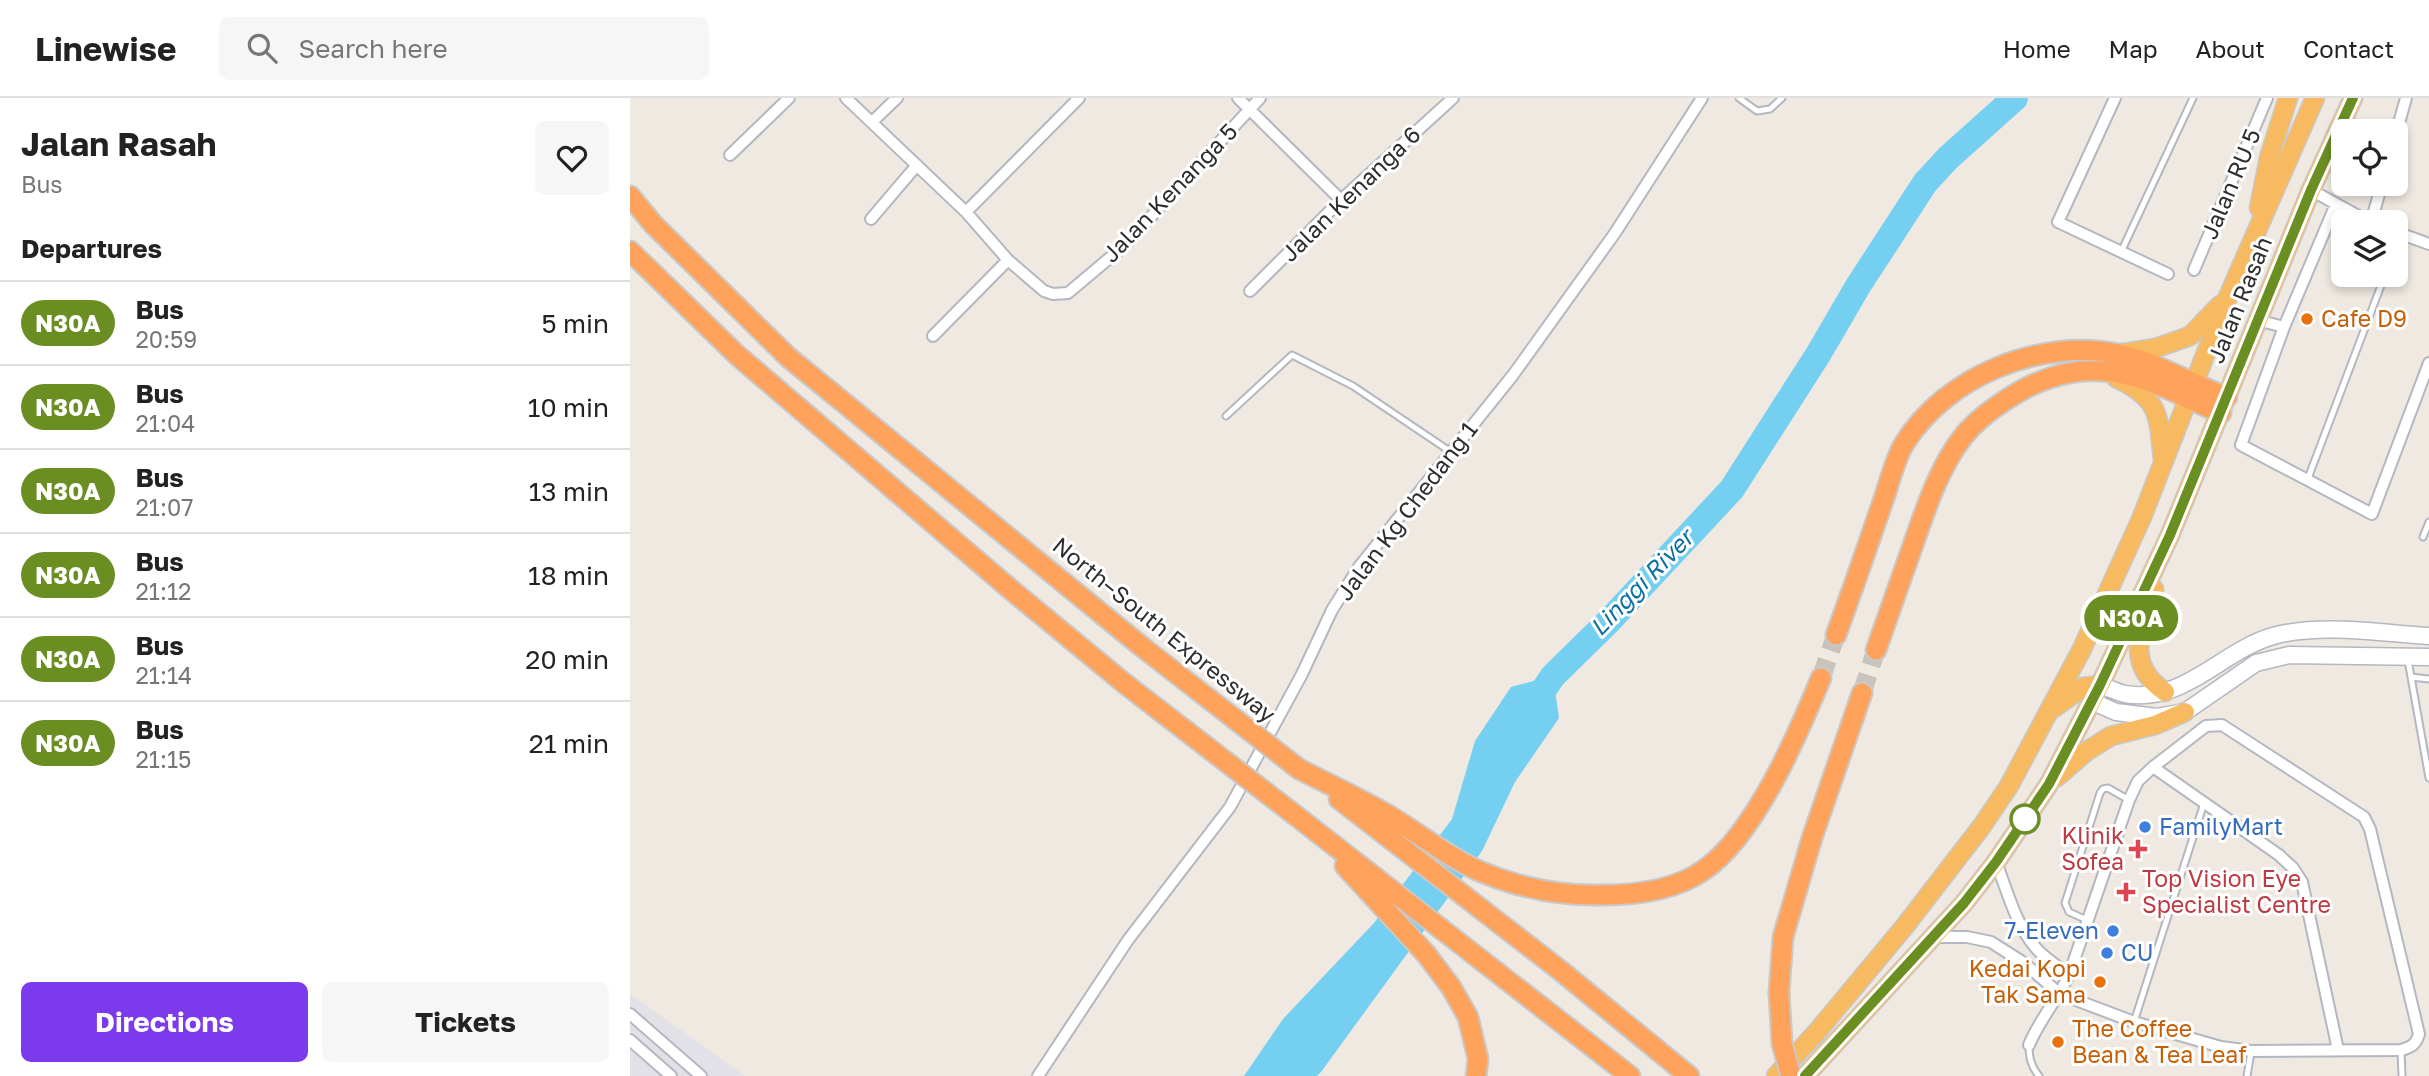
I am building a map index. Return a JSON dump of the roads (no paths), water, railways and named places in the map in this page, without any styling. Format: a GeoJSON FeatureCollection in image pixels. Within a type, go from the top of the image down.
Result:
{"type":"FeatureCollection","features":[{"type":"Feature","properties":{"kind":"highway","name":"Jalan Rasah"},"geometry":{"type":"LineString","coordinates":[[1776,1076],[1816,1033],[1961,855],[2009,786],[2051,710],[2142,517],[2227,299],[2315,98]]}},
{"type":"Feature","properties":{"kind":"highway","name":"Jalan Rasah"},"geometry":{"type":"LineString","coordinates":[[1805,1076],[1934,937],[1996,862],[2049,784],[2091,691],[2170,535],[2311,190],[2353,98]]}},
{"type":"Feature","properties":{"kind":"highway"},"geometry":{"type":"LineString","coordinates":[[2251,245],[2269,158],[2286,102]]}},
{"type":"Feature","properties":{"kind":"highway","name":"North–South Expressway"},"geometry":{"type":"LineString","coordinates":[[630,196],[653,224],[788,357],[1141,646],[1462,893],[1689,1076]]}},
{"type":"Feature","properties":{"kind":"highway"},"geometry":{"type":"LineString","coordinates":[[630,251],[737,355],[1124,683],[1630,1076]]}},
{"type":"Feature","properties":{"kind":"highway"},"geometry":{"type":"LineString","coordinates":[[2117,354],[2156,348],[2190,336],[2227,299]]}},
{"type":"Feature","properties":{"kind":"highway"},"geometry":{"type":"LineString","coordinates":[[1836,635],[1903,446],[1928,411],[1965,384],[2011,361],[2043,354],[2091,351],[2139,360],[2191,392]]}},
{"type":"Feature","properties":{"kind":"highway"},"geometry":{"type":"LineString","coordinates":[[2102,371],[2134,387],[2148,399],[2158,415],[2163,462]]}},
{"type":"Feature","properties":{"kind":"highway"},"geometry":{"type":"LineString","coordinates":[[1876,650],[1933,488],[1962,437],[1998,404],[2058,375],[2102,371],[2149,380],[2224,405]]}},
{"type":"Feature","properties":{"kind":"highway"},"geometry":{"type":"LineString","coordinates":[[2165,692],[2143,671],[2139,650],[2170,535]]}},
{"type":"Feature","properties":{"kind":"highway"},"geometry":{"type":"LineString","coordinates":[[2051,710],[2091,691],[2081,649]]}},
{"type":"Feature","properties":{"kind":"highway"},"geometry":{"type":"LineString","coordinates":[[1299,769],[1389,816],[1481,872],[1553,894],[1580,896],[1644,892],[1676,884],[1704,870],[1731,845],[1794,745],[1821,678]]}},
{"type":"Feature","properties":{"kind":"highway"},"geometry":{"type":"LineString","coordinates":[[1791,1076],[1782,1044],[1779,992],[1783,937],[1812,838],[1862,693]]}},
{"type":"Feature","properties":{"kind":"highway"},"geometry":{"type":"LineString","coordinates":[[2049,784],[2087,751],[2111,736],[2155,725],[2185,712]]}},
{"type":"Feature","properties":{"kind":"highway"},"geometry":{"type":"LineString","coordinates":[[1304,822],[1426,954],[1451,987],[1468,1017],[1478,1059],[1476,1076]]}},
{"type":"Feature","properties":{"kind":"main road"},"geometry":{"type":"LineString","coordinates":[[2091,691],[2148,695],[2165,692],[2194,680],[2244,646],[2274,636],[2312,629],[2429,636]]}},
{"type":"Feature","properties":{"kind":"main road"},"geometry":{"type":"LineString","coordinates":[[2091,691],[2116,712],[2157,717],[2185,712],[2256,663],[2289,655],[2429,657]]}},
{"type":"Feature","properties":{"kind":"street"},"geometry":{"type":"LineString","coordinates":[[730,155],[789,98]]}},
{"type":"Feature","properties":{"kind":"street","name":"Jalan Kenanga 5"},"geometry":{"type":"LineString","coordinates":[[846,98],[966,212],[1008,260],[1044,291],[1053,294],[1068,293],[1125,245],[1260,98]]}},
{"type":"Feature","properties":{"kind":"street"},"geometry":{"type":"LineString","coordinates":[[873,121],[897,98]]}},
{"type":"Feature","properties":{"kind":"street"},"geometry":{"type":"LineString","coordinates":[[966,212],[1079,98]]}},
{"type":"Feature","properties":{"kind":"street"},"geometry":{"type":"LineString","coordinates":[[1238,98],[1341,200]]}},
{"type":"Feature","properties":{"kind":"street","name":"Jalan Kenanga 6"},"geometry":{"type":"LineString","coordinates":[[1250,291],[1341,200],[1453,98]]}},
{"type":"Feature","properties":{"kind":"street","name":"Jalan Kg Chedang 1"},"geometry":{"type":"LineString","coordinates":[[1038,1076],[1128,940],[1230,807],[1302,674],[1332,610],[1359,568],[1513,374],[1615,233],[1702,98]]}},
{"type":"Feature","properties":{"kind":"street"},"geometry":{"type":"LineString","coordinates":[[2115,98],[2058,222],[2168,274]]}},
{"type":"Feature","properties":{"kind":"street"},"geometry":{"type":"LineString","coordinates":[[2266,98],[2286,102]]}},
{"type":"Feature","properties":{"kind":"street","name":"Jalan RU 5"},"geometry":{"type":"LineString","coordinates":[[2194,270],[2266,98]]}},
{"type":"Feature","properties":{"kind":"street"},"geometry":{"type":"LineString","coordinates":[[2400,119],[2406,98]]}},
{"type":"Feature","properties":{"kind":"street"},"geometry":{"type":"LineString","coordinates":[[871,219],[917,164]]}},
{"type":"Feature","properties":{"kind":"street"},"geometry":{"type":"LineString","coordinates":[[2311,190],[2347,210]]}},
{"type":"Feature","properties":{"kind":"street"},"geometry":{"type":"LineString","coordinates":[[2336,204],[2284,327],[2241,445],[2372,514],[2429,363]]}},
{"type":"Feature","properties":{"kind":"street"},"geometry":{"type":"LineString","coordinates":[[2408,237],[2429,244]]}},
{"type":"Feature","properties":{"kind":"street"},"geometry":{"type":"LineString","coordinates":[[933,337],[1008,260]]}},
{"type":"Feature","properties":{"kind":"street"},"geometry":{"type":"LineString","coordinates":[[2258,320],[2284,327]]}},
{"type":"Feature","properties":{"kind":"street"},"geometry":{"type":"LineString","coordinates":[[1934,937],[1967,937],[1991,942],[2024,963],[2060,994],[2134,1022],[2221,1047],[2251,1051],[2401,1050],[2412,1046],[2419,1034],[2370,829],[2364,817],[2222,724],[2206,726],[2138,782],[2129,800],[2069,975],[2060,994],[2029,1045]]}},
{"type":"Feature","properties":{"kind":"street"},"geometry":{"type":"LineString","coordinates":[[2153,767],[2279,855],[2293,868],[2302,882],[2338,1050]]}},
{"type":"Feature","properties":{"kind":"street"},"geometry":{"type":"LineString","coordinates":[[1996,862],[2015,915],[2025,933],[2036,948],[2069,975]]}},
{"type":"Feature","properties":{"kind":"street"},"geometry":{"type":"LineString","coordinates":[[630,1014],[701,1076]]}},
{"type":"Feature","properties":{"kind":"street"},"geometry":{"type":"LineString","coordinates":[[630,1040],[671,1076]]}},
{"type":"Feature","properties":{"kind":"lane"},"geometry":{"type":"LineString","coordinates":[[1739,98],[1758,111],[1770,110],[1782,98]]}},
{"type":"Feature","properties":{"kind":"lane"},"geometry":{"type":"LineString","coordinates":[[2122,253],[2193,98]]}},
{"type":"Feature","properties":{"kind":"lane"},"geometry":{"type":"LineString","coordinates":[[2307,481],[2380,287]]}},
{"type":"Feature","properties":{"kind":"lane"},"geometry":{"type":"LineString","coordinates":[[1226,416],[1292,355],[1353,386],[1451,452]]}},
{"type":"Feature","properties":{"kind":"lane"},"geometry":{"type":"LineString","coordinates":[[2423,537],[2429,522]]}},
{"type":"Feature","properties":{"kind":"lane"},"geometry":{"type":"LineString","coordinates":[[2407,657],[2429,778]]}},
{"type":"Feature","properties":{"kind":"lane"},"geometry":{"type":"LineString","coordinates":[[2411,677],[2429,679]]}},
{"type":"Feature","properties":{"kind":"lane"},"geometry":{"type":"LineString","coordinates":[[2088,920],[2069,912],[2065,903],[2100,793],[2108,788],[2129,800]]}},
{"type":"Feature","properties":{"kind":"lane"},"geometry":{"type":"LineString","coordinates":[[2134,1022],[2204,803]]}},
{"type":"Feature","properties":{"kind":"lane"},"geometry":{"type":"LineString","coordinates":[[2029,1045],[2029,1056],[2039,1076]]}},
{"type":"Feature","properties":{"kind":"lane"},"geometry":{"type":"LineString","coordinates":[[2401,1050],[2402,1076]]}},
{"type":"Feature","properties":{"kind":"lane"},"geometry":{"type":"LineString","coordinates":[[2247,1076],[2251,1051]]}},
{"type":"Feature","properties":{"kind":"water"},"geometry":{"type":"Polygon","coordinates":[[[1553,676],[1559,718],[1515,782],[1482,851],[1321,1072],[1317,1076],[1244,1076],[1283,1019],[1374,923],[1452,819],[1475,741],[1511,687],[1553,676]]]}},
{"type":"Feature","properties":{"kind":"waterway","name":"Linggi River"},"geometry":{"type":"LineString","coordinates":[[1534,704],[1553,676],[1609,621],[1732,489],[1925,183],[1948,158],[2015,98]]}},
{"type":"Feature","properties":{"kind":"tunnel"},"geometry":{"type":"LineString","coordinates":[[1821,678],[1836,635]]}},
{"type":"Feature","properties":{"kind":"tunnel"},"geometry":{"type":"LineString","coordinates":[[1862,693],[1876,650]]}},
{"type":"Feature","properties":{"kind":"place","name":"Cafe D9"},"geometry":{"type":"Point","coordinates":[2307,319]}},
{"type":"Feature","properties":{"kind":"place","name":"FamilyMart"},"geometry":{"type":"Point","coordinates":[2145,827]}},
{"type":"Feature","properties":{"kind":"place","name":"Klinik Sofea"},"geometry":{"type":"Point","coordinates":[2138,849]}},
{"type":"Feature","properties":{"kind":"place","name":"Top Vision Eye Specialist Centre"},"geometry":{"type":"Point","coordinates":[2126,892]}},
{"type":"Feature","properties":{"kind":"place","name":"7-Eleven"},"geometry":{"type":"Point","coordinates":[2113,931]}},
{"type":"Feature","properties":{"kind":"place","name":"CU"},"geometry":{"type":"Point","coordinates":[2107,953]}},
{"type":"Feature","properties":{"kind":"place","name":"Kedai Kopi Tak Sama"},"geometry":{"type":"Point","coordinates":[2100,982]}},
{"type":"Feature","properties":{"kind":"place","name":"The Coffee Bean & Tea Leaf"},"geometry":{"type":"Point","coordinates":[2058,1042]}}]}
